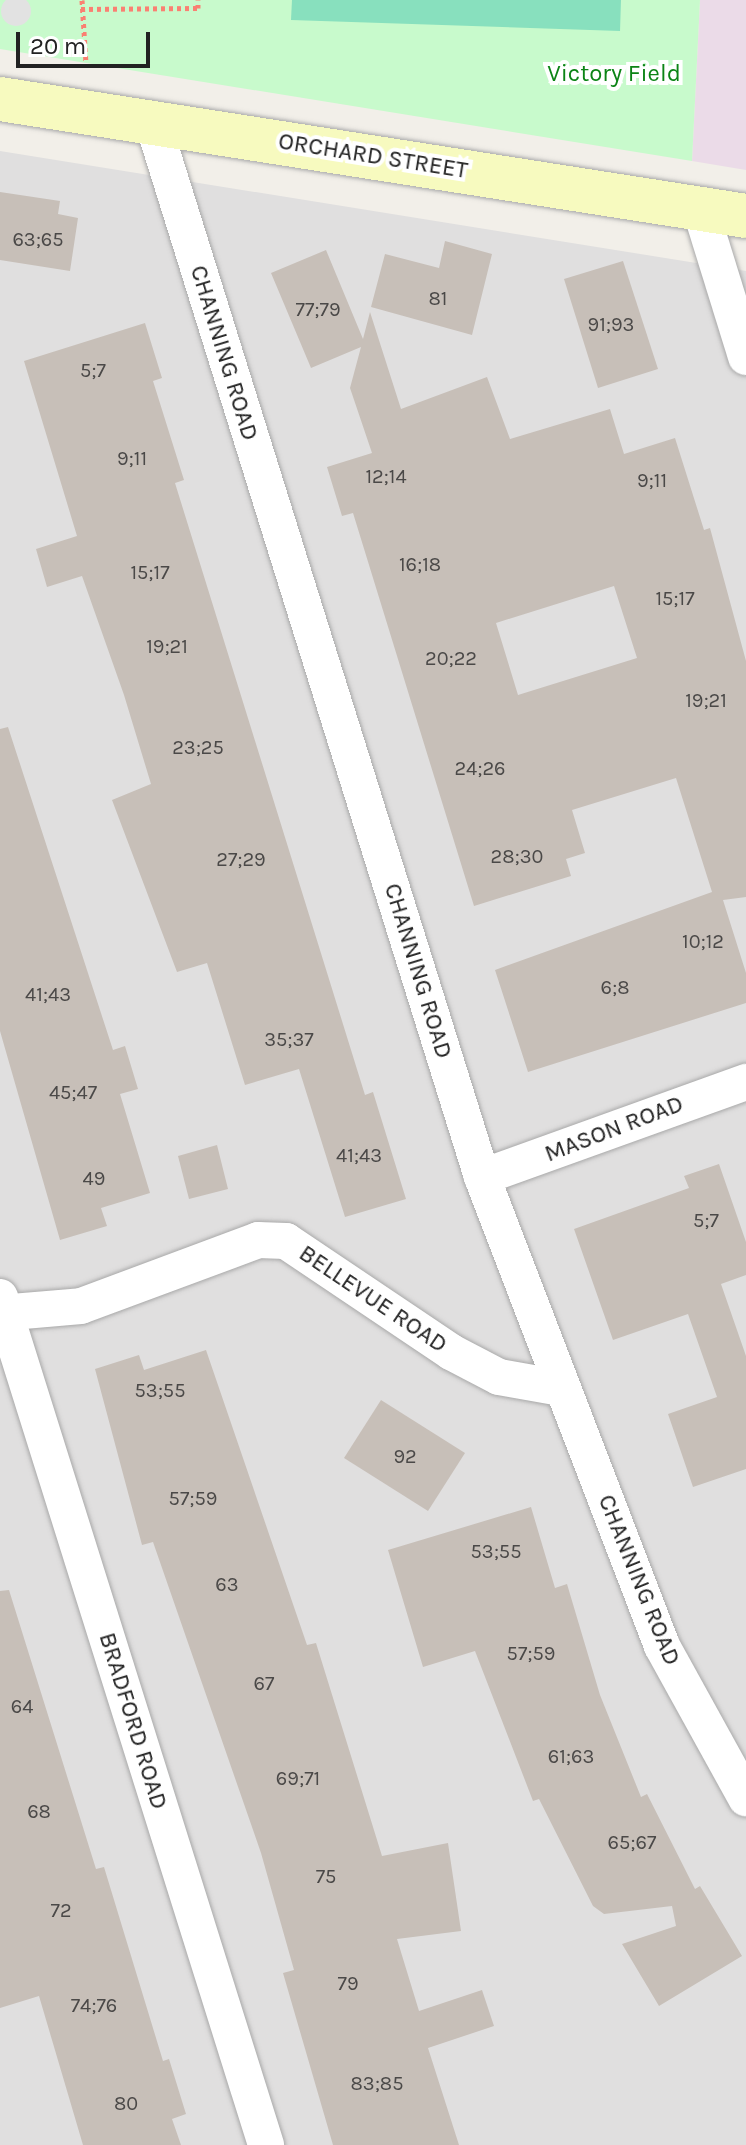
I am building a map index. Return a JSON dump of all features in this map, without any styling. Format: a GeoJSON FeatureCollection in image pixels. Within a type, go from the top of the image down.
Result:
{"type":"FeatureCollection","features":[{"type":"Feature","properties":{"kind":"main road","name":"ORCHARD STREET"},"geometry":{"type":"LineString","coordinates":[[0,99],[152,120],[746,216]]}},
{"type":"Feature","properties":{"kind":"street","name":"CHANNING ROAD"},"geometry":{"type":"LineString","coordinates":[[152,120],[482,1177],[662,1646],[745,1795]]}},
{"type":"Feature","properties":{"kind":"street"},"geometry":{"type":"LineString","coordinates":[[700,208],[746,357]]}},
{"type":"Feature","properties":{"kind":"street","name":"MASON ROAD"},"geometry":{"type":"LineString","coordinates":[[482,1177],[746,1082]]}},
{"type":"Feature","properties":{"kind":"street","name":"BELLEVUE ROAD"},"geometry":{"type":"LineString","coordinates":[[2,1308],[81,1306],[258,1240],[286,1241],[463,1358],[499,1377],[561,1388]]}},
{"type":"Feature","properties":{"kind":"street","name":"BRADFORD ROAD"},"geometry":{"type":"LineString","coordinates":[[2,1308],[266,2145]]}},
{"type":"Feature","properties":{"kind":"path"},"geometry":{"type":"LineString","coordinates":[[82,0],[86,64]]}},
{"type":"Feature","properties":{"kind":"path"},"geometry":{"type":"LineString","coordinates":[[81,9],[198,8],[198,0]]}},
{"type":"Feature","properties":{"kind":"shaded area"},"geometry":{"type":"Polygon","coordinates":[[[16,-4],[27,0],[31,11],[27,22],[16,26],[5,22],[1,11],[5,0],[16,-4]]]}},
{"type":"Feature","properties":{"kind":"shaded area"},"geometry":{"type":"Polygon","coordinates":[[[700,0],[746,0],[746,170],[692,161],[700,0]]]}},
{"type":"Feature","properties":{"kind":"shaded area"},"geometry":{"type":"Polygon","coordinates":[[[0,151],[746,271],[746,2145],[0,2145],[0,151]]]}},
{"type":"Feature","properties":{"kind":"green space","name":"Victory Field"},"geometry":{"type":"Polygon","coordinates":[[[0,0],[700,0],[692,161],[0,49],[0,0]]]}},
{"type":"Feature","properties":{"kind":"green space"},"geometry":{"type":"Polygon","coordinates":[[[292,0],[621,0],[620,31],[291,20],[292,0]]]}},
{"type":"Feature","properties":{"kind":"building"},"geometry":{"type":"Polygon","coordinates":[[[0,192],[60,201],[58,214],[78,218],[70,271],[0,260],[0,192]]]}},
{"type":"Feature","properties":{"kind":"building"},"geometry":{"type":"Polygon","coordinates":[[[445,241],[492,254],[472,335],[371,307],[385,254],[439,268],[445,241]]]}},
{"type":"Feature","properties":{"kind":"building"},"geometry":{"type":"Polygon","coordinates":[[[326,250],[363,339],[370,312],[401,409],[487,377],[510,439],[610,409],[624,454],[675,438],[704,530],[710,528],[746,661],[746,897],[723,900],[746,973],[746,1003],[528,1072],[495,970],[712,892],[676,778],[572,810],[585,853],[566,859],[571,876],[474,906],[353,513],[342,516],[327,467],[372,453],[350,388],[361,347],[311,368],[271,273],[326,250]],[[614,586],[496,623],[518,695],[637,658],[614,586]]]}},
{"type":"Feature","properties":{"kind":"building"},"geometry":{"type":"Polygon","coordinates":[[[623,261],[658,369],[598,388],[564,279],[623,261]]]}},
{"type":"Feature","properties":{"kind":"building"},"geometry":{"type":"Polygon","coordinates":[[[145,323],[162,378],[153,381],[184,480],[175,483],[365,1095],[373,1092],[406,1199],[345,1217],[299,1069],[245,1085],[207,963],[177,972],[112,800],[151,784],[124,695],[82,576],[47,587],[36,549],[77,536],[24,361],[145,323]]]}},
{"type":"Feature","properties":{"kind":"building"},"geometry":{"type":"Polygon","coordinates":[[[8,727],[113,1050],[125,1046],[138,1089],[120,1094],[150,1193],[101,1208],[107,1226],[60,1240],[0,1031],[0,729],[8,727]]]}},
{"type":"Feature","properties":{"kind":"building"},"geometry":{"type":"Polygon","coordinates":[[[217,1145],[228,1189],[189,1199],[178,1156],[217,1145]]]}},
{"type":"Feature","properties":{"kind":"building"},"geometry":{"type":"Polygon","coordinates":[[[719,1164],[746,1242],[746,1275],[721,1284],[746,1356],[746,1469],[693,1487],[668,1414],[717,1397],[688,1314],[613,1340],[574,1229],[689,1188],[684,1176],[719,1164]]]}},
{"type":"Feature","properties":{"kind":"building"},"geometry":{"type":"Polygon","coordinates":[[[206,1350],[307,1645],[316,1643],[382,1856],[448,1843],[461,1931],[397,1939],[419,2011],[482,1990],[494,2026],[428,2048],[459,2145],[333,2145],[283,1973],[294,1970],[261,1853],[153,1542],[142,1545],[95,1369],[139,1355],[144,1370],[206,1350]]]}},
{"type":"Feature","properties":{"kind":"building"},"geometry":{"type":"Polygon","coordinates":[[[381,1400],[465,1453],[428,1511],[344,1458],[381,1400]]]}},
{"type":"Feature","properties":{"kind":"building"},"geometry":{"type":"Polygon","coordinates":[[[531,1507],[555,1588],[567,1584],[600,1695],[641,1797],[647,1794],[695,1889],[700,1886],[742,1956],[659,2006],[622,1944],[676,1926],[672,1906],[604,1914],[593,1906],[539,1799],[533,1801],[475,1651],[423,1667],[388,1550],[531,1507]]]}},
{"type":"Feature","properties":{"kind":"building"},"geometry":{"type":"Polygon","coordinates":[[[9,1590],[96,1869],[104,1867],[163,2061],[169,2059],[186,2114],[172,2119],[181,2145],[83,2145],[39,1996],[0,2008],[0,1591],[9,1590]]]}}]}
